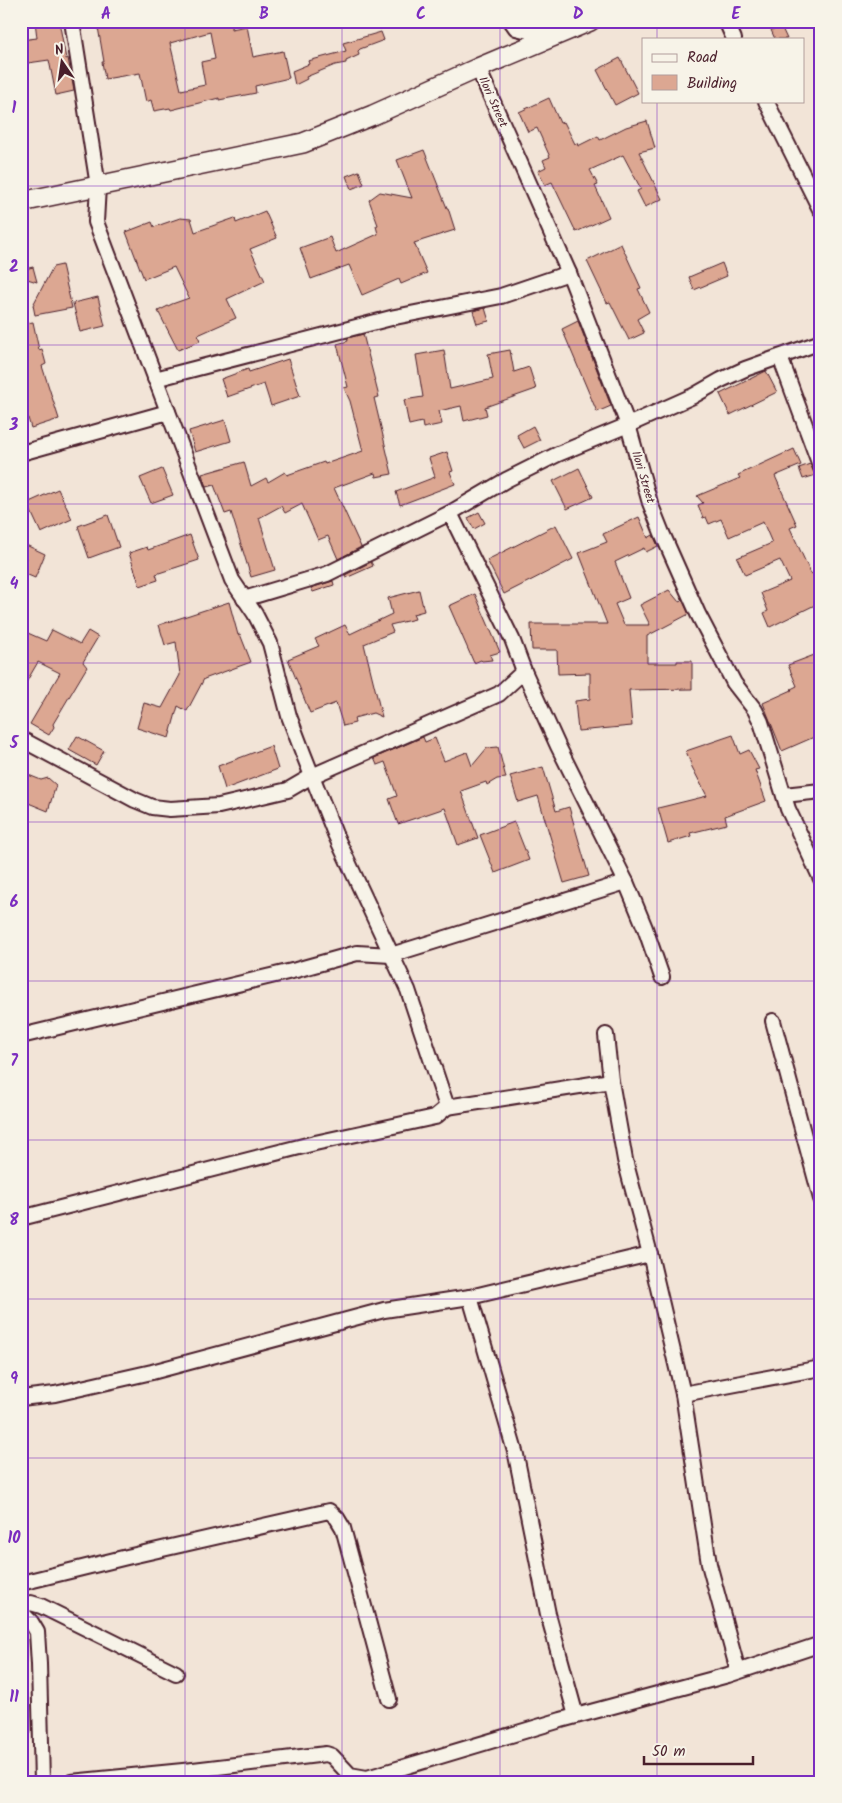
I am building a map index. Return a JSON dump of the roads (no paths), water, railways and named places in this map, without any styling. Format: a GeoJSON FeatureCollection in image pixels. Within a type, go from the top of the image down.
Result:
{"type":"FeatureCollection","features":[{"type":"Feature","properties":{"kind":"main road"},"geometry":{"type":"LineString","coordinates":[[21,202],[302,143],[373,115],[590,21]]}},
{"type":"Feature","properties":{"kind":"street"},"geometry":{"type":"LineString","coordinates":[[72,21],[98,186],[96,222],[232,580],[255,614],[270,643],[290,716],[335,834],[408,990],[447,1107]]}},
{"type":"Feature","properties":{"kind":"street"},"geometry":{"type":"LineString","coordinates":[[511,21],[516,28],[555,37]]}},
{"type":"Feature","properties":{"kind":"street"},"geometry":{"type":"LineString","coordinates":[[726,21],[734,38]]}},
{"type":"Feature","properties":{"kind":"street","name":"Ilori Street"},"geometry":{"type":"LineString","coordinates":[[478,68],[569,273],[628,426],[650,503],[662,533],[698,614],[734,683],[755,710],[761,722],[788,809],[821,879]]}},
{"type":"Feature","properties":{"kind":"street"},"geometry":{"type":"LineString","coordinates":[[766,102],[821,212]]}},
{"type":"Feature","properties":{"kind":"street"},"geometry":{"type":"LineString","coordinates":[[155,379],[395,316],[501,296],[569,273]]}},
{"type":"Feature","properties":{"kind":"street"},"geometry":{"type":"LineString","coordinates":[[244,599],[327,574],[450,513],[506,480],[558,454],[628,426],[694,396],[721,380],[821,342]]}},
{"type":"Feature","properties":{"kind":"street"},"geometry":{"type":"LineString","coordinates":[[780,357],[821,468]]}},
{"type":"Feature","properties":{"kind":"street"},"geometry":{"type":"LineString","coordinates":[[21,453],[168,412]]}},
{"type":"Feature","properties":{"kind":"street"},"geometry":{"type":"LineString","coordinates":[[450,513],[512,640],[524,672],[558,746],[626,882],[662,977]]}},
{"type":"Feature","properties":{"kind":"street"},"geometry":{"type":"LineString","coordinates":[[21,739],[135,800],[152,807],[170,809],[219,806],[288,790],[312,776],[499,694],[524,672]]}},
{"type":"Feature","properties":{"kind":"street"},"geometry":{"type":"LineString","coordinates":[[784,795],[821,791]]}},
{"type":"Feature","properties":{"kind":"street"},"geometry":{"type":"LineString","coordinates":[[21,1036],[296,970],[357,953],[391,955],[626,882]]}},
{"type":"Feature","properties":{"kind":"street"},"geometry":{"type":"LineString","coordinates":[[773,1020],[821,1199]]}},
{"type":"Feature","properties":{"kind":"street"},"geometry":{"type":"LineString","coordinates":[[606,1035],[611,1081],[625,1160],[650,1254],[682,1394],[709,1564],[738,1671]]}},
{"type":"Feature","properties":{"kind":"street"},"geometry":{"type":"LineString","coordinates":[[21,1218],[314,1143],[435,1117],[447,1107],[611,1081]]}},
{"type":"Feature","properties":{"kind":"street"},"geometry":{"type":"LineString","coordinates":[[21,1398],[55,1394],[152,1372],[384,1310],[470,1297],[650,1254]]}},
{"type":"Feature","properties":{"kind":"street"},"geometry":{"type":"LineString","coordinates":[[470,1297],[516,1455],[548,1614],[576,1716]]}},
{"type":"Feature","properties":{"kind":"street"},"geometry":{"type":"LineString","coordinates":[[682,1394],[821,1368]]}},
{"type":"Feature","properties":{"kind":"street"},"geometry":{"type":"LineString","coordinates":[[21,1583],[329,1511],[337,1518],[343,1528],[389,1699]]}},
{"type":"Feature","properties":{"kind":"street"},"geometry":{"type":"LineString","coordinates":[[21,1606],[31,1603],[41,1606],[176,1674]]}},
{"type":"Feature","properties":{"kind":"street"},"geometry":{"type":"LineString","coordinates":[[21,1612],[31,1622],[37,1632],[40,1664],[42,1782]]}},
{"type":"Feature","properties":{"kind":"street"},"geometry":{"type":"LineString","coordinates":[[71,1782],[326,1754],[332,1756],[350,1775],[367,1778],[454,1751],[738,1671],[821,1644]]}}]}
